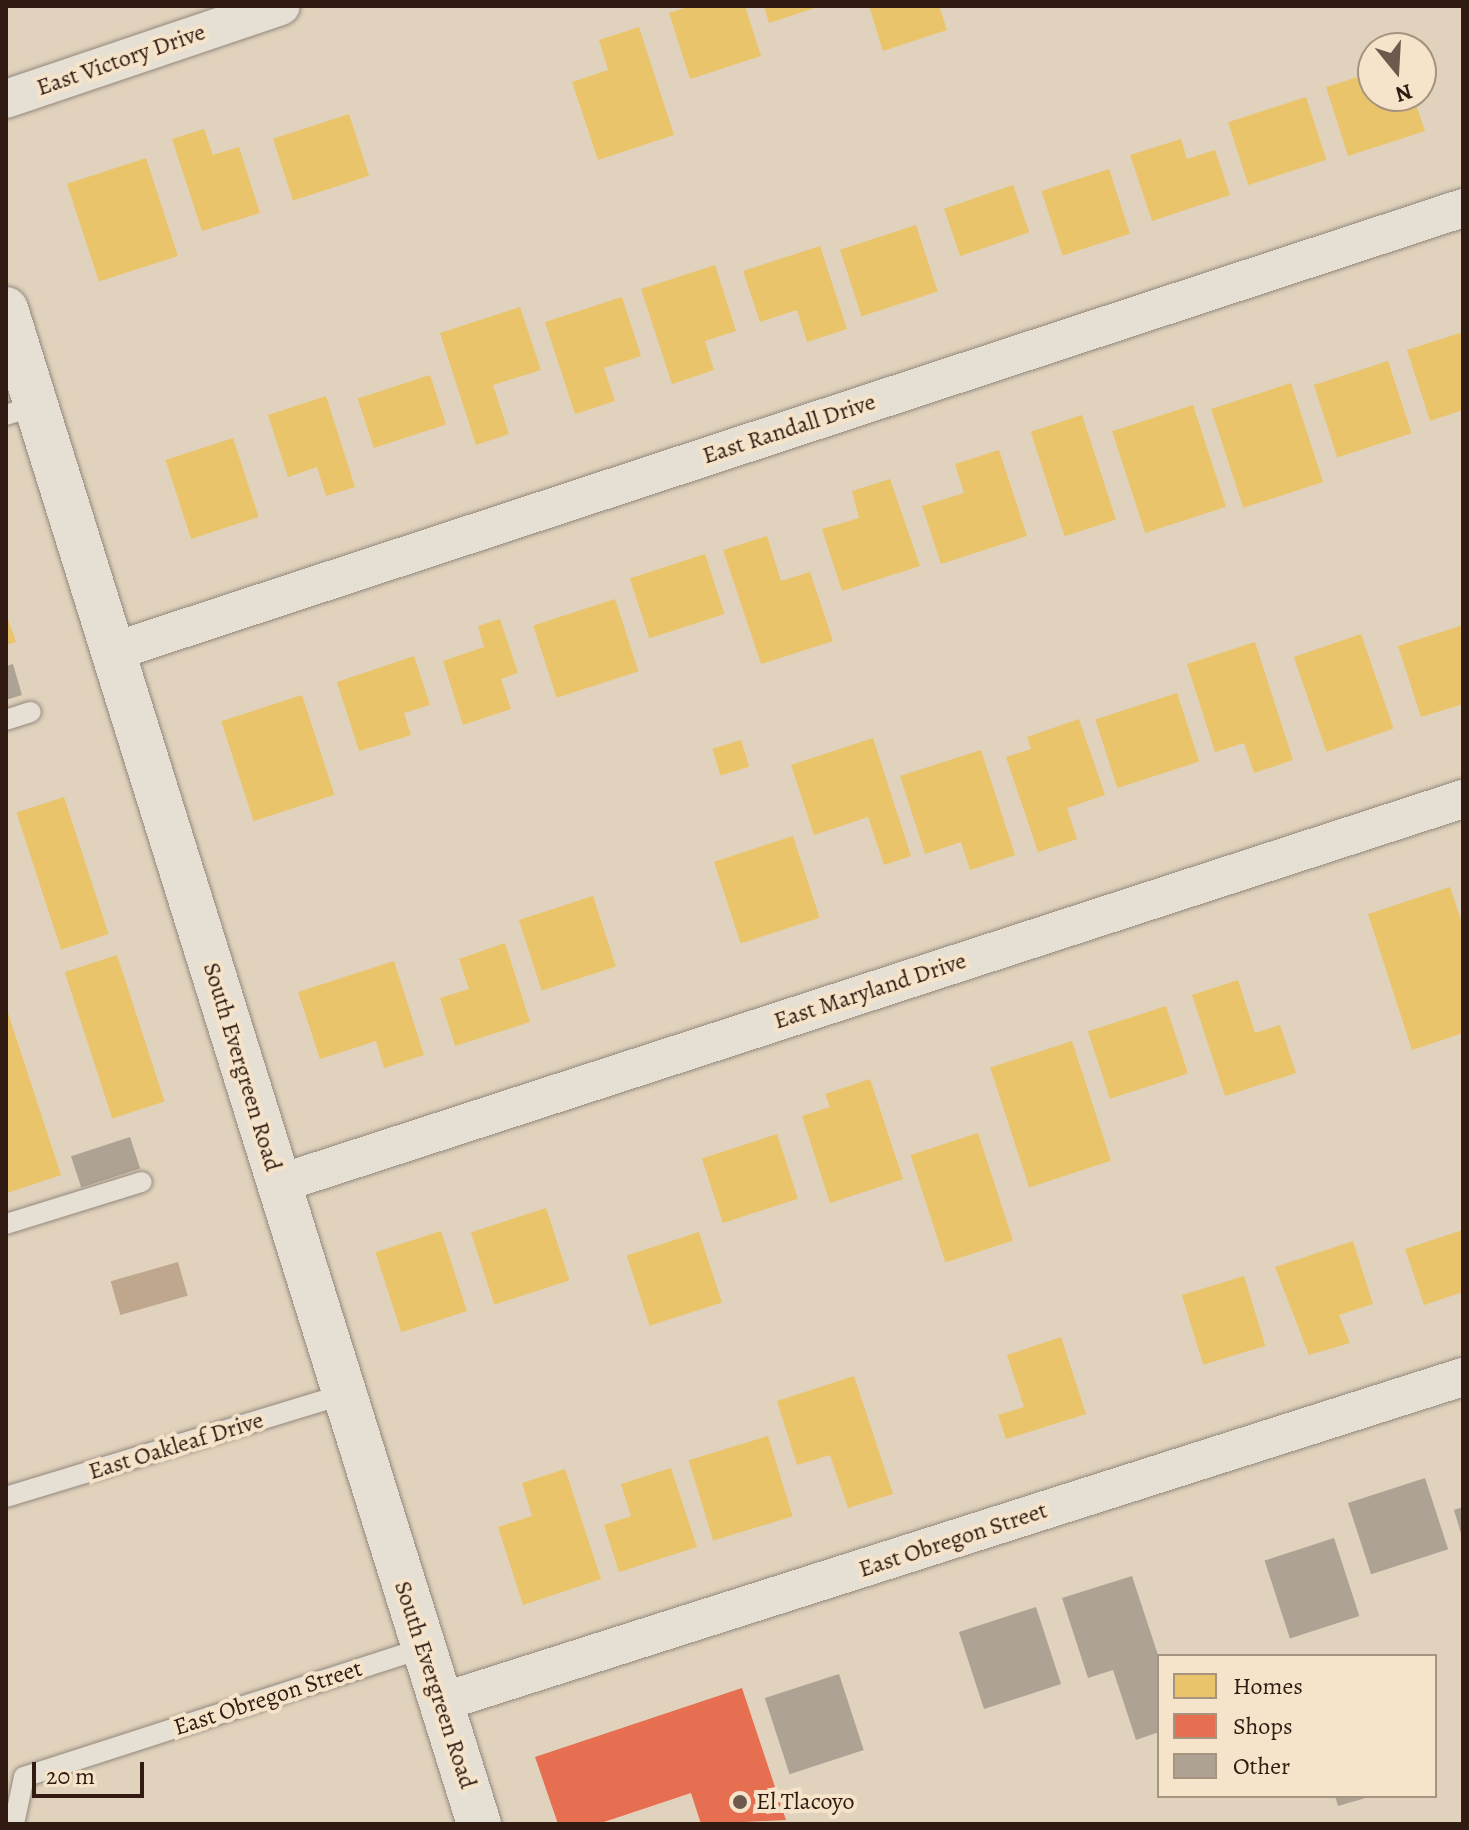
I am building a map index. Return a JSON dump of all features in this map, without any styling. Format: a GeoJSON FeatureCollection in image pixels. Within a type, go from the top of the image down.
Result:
{"type":"FeatureCollection","features":[{"type":"Feature","properties":{"kind":"street","name":"East Victory Drive"},"geometry":{"type":"LineString","coordinates":[[6,99],[281,6]]}},
{"type":"Feature","properties":{"kind":"street","name":"East Randall Drive"},"geometry":{"type":"LineString","coordinates":[[115,651],[1463,208]]}},
{"type":"Feature","properties":{"kind":"street","name":"South Evergreen Road"},"geometry":{"type":"LineString","coordinates":[[6,309],[21,410],[115,651],[278,1184],[346,1394],[421,1649],[442,1702],[479,1824]]}},
{"type":"Feature","properties":{"kind":"street","name":"East Maryland Drive"},"geometry":{"type":"LineString","coordinates":[[278,1184],[1463,799]]}},
{"type":"Feature","properties":{"kind":"street","name":"East Obregon Street"},"geometry":{"type":"LineString","coordinates":[[442,1702],[1463,1377]]}},
{"type":"Feature","properties":{"kind":"lane"},"geometry":{"type":"LineString","coordinates":[[6,720],[31,712]]}},
{"type":"Feature","properties":{"kind":"lane"},"geometry":{"type":"LineString","coordinates":[[6,1224],[142,1182]]}},
{"type":"Feature","properties":{"kind":"lane","name":"East Oakleaf Drive"},"geometry":{"type":"LineString","coordinates":[[6,1497],[346,1394]]}},
{"type":"Feature","properties":{"kind":"lane","name":"East Obregon Street"},"geometry":{"type":"LineString","coordinates":[[14,1824],[24,1777],[421,1649]]}},
{"type":"Feature","properties":{"kind":"shaded area"},"geometry":{"type":"Polygon","coordinates":[[[178,1262],[188,1296],[120,1315],[111,1281],[178,1262]]]}},
{"type":"Feature","properties":{"kind":"building: Homes"},"geometry":{"type":"Polygon","coordinates":[[[690,6],[745,6],[761,56],[690,79],[669,13],[690,6]]]}},
{"type":"Feature","properties":{"kind":"building: Homes"},"geometry":{"type":"Polygon","coordinates":[[[764,6],[818,6],[818,7],[769,23],[764,6]]]}},
{"type":"Feature","properties":{"kind":"building: Homes"},"geometry":{"type":"Polygon","coordinates":[[[869,6],[939,6],[947,30],[883,51],[869,6]]]}},
{"type":"Feature","properties":{"kind":"building: Homes"},"geometry":{"type":"Polygon","coordinates":[[[639,27],[674,135],[598,160],[572,82],[608,70],[599,40],[639,27]]]}},
{"type":"Feature","properties":{"kind":"building: Homes"},"geometry":{"type":"Polygon","coordinates":[[[1357,77],[1357,112],[1418,112],[1425,131],[1348,156],[1326,87],[1357,77]]]}},
{"type":"Feature","properties":{"kind":"building: Homes"},"geometry":{"type":"Polygon","coordinates":[[[1306,97],[1326,160],[1248,185],[1228,122],[1306,97]]]}},
{"type":"Feature","properties":{"kind":"building: Homes"},"geometry":{"type":"Polygon","coordinates":[[[349,114],[369,176],[293,201],[273,139],[349,114]]]}},
{"type":"Feature","properties":{"kind":"building: Homes"},"geometry":{"type":"Polygon","coordinates":[[[204,129],[213,155],[239,147],[260,213],[202,231],[172,139],[204,129]]]}},
{"type":"Feature","properties":{"kind":"building: Homes"},"geometry":{"type":"Polygon","coordinates":[[[1181,139],[1187,159],[1215,150],[1230,195],[1152,221],[1130,155],[1181,139]]]}},
{"type":"Feature","properties":{"kind":"building: Homes"},"geometry":{"type":"Polygon","coordinates":[[[146,158],[178,256],[99,282],[67,184],[146,158]]]}},
{"type":"Feature","properties":{"kind":"building: Homes"},"geometry":{"type":"Polygon","coordinates":[[[1109,169],[1130,234],[1062,256],[1041,191],[1109,169]]]}},
{"type":"Feature","properties":{"kind":"building: Homes"},"geometry":{"type":"Polygon","coordinates":[[[1013,185],[1029,232],[960,256],[944,209],[1013,185]]]}},
{"type":"Feature","properties":{"kind":"building: Homes"},"geometry":{"type":"Polygon","coordinates":[[[916,225],[938,292],[862,316],[840,250],[916,225]]]}},
{"type":"Feature","properties":{"kind":"building: Homes"},"geometry":{"type":"Polygon","coordinates":[[[820,246],[847,329],[807,342],[797,310],[760,322],[743,271],[820,246]]]}},
{"type":"Feature","properties":{"kind":"building: Homes"},"geometry":{"type":"Polygon","coordinates":[[[715,265],[736,331],[705,341],[714,370],[672,384],[641,289],[715,265]]]}},
{"type":"Feature","properties":{"kind":"building: Homes"},"geometry":{"type":"Polygon","coordinates":[[[622,297],[641,356],[604,368],[615,401],[575,414],[545,322],[622,297]]]}},
{"type":"Feature","properties":{"kind":"building: Homes"},"geometry":{"type":"Polygon","coordinates":[[[520,307],[541,370],[493,385],[509,434],[476,445],[440,333],[520,307]]]}},
{"type":"Feature","properties":{"kind":"building: Homes"},"geometry":{"type":"Polygon","coordinates":[[[1463,332],[1463,410],[1430,421],[1407,350],[1463,332]]]}},
{"type":"Feature","properties":{"kind":"building: Homes"},"geometry":{"type":"Polygon","coordinates":[[[1388,361],[1411,433],[1337,457],[1314,385],[1388,361]]]}},
{"type":"Feature","properties":{"kind":"building: Homes"},"geometry":{"type":"Polygon","coordinates":[[[430,375],[446,424],[374,448],[358,398],[430,375]]]}},
{"type":"Feature","properties":{"kind":"building: Homes"},"geometry":{"type":"Polygon","coordinates":[[[1291,383],[1323,482],[1243,508],[1211,409],[1291,383]]]}},
{"type":"Feature","properties":{"kind":"building: Homes"},"geometry":{"type":"Polygon","coordinates":[[[326,396],[355,487],[326,496],[317,467],[288,477],[268,415],[326,396]]]}},
{"type":"Feature","properties":{"kind":"building: Homes"},"geometry":{"type":"Polygon","coordinates":[[[1193,405],[1226,507],[1145,533],[1112,431],[1193,405]]]}},
{"type":"Feature","properties":{"kind":"building: Homes"},"geometry":{"type":"Polygon","coordinates":[[[1082,415],[1116,520],[1065,536],[1031,432],[1082,415]]]}},
{"type":"Feature","properties":{"kind":"building: Homes"},"geometry":{"type":"Polygon","coordinates":[[[233,438],[259,517],[191,539],[165,460],[233,438]]]}},
{"type":"Feature","properties":{"kind":"building: Homes"},"geometry":{"type":"Polygon","coordinates":[[[999,450],[1027,536],[941,564],[922,506],[964,493],[955,464],[999,450]]]}},
{"type":"Feature","properties":{"kind":"building: Homes"},"geometry":{"type":"Polygon","coordinates":[[[890,479],[920,566],[842,591],[822,529],[859,518],[852,491],[890,479]]]}},
{"type":"Feature","properties":{"kind":"building: Homes"},"geometry":{"type":"Polygon","coordinates":[[[767,536],[781,581],[810,572],[833,641],[761,664],[723,550],[767,536]]]}},
{"type":"Feature","properties":{"kind":"building: Homes"},"geometry":{"type":"Polygon","coordinates":[[[705,554],[724,614],[649,638],[630,578],[705,554]]]}},
{"type":"Feature","properties":{"kind":"building: Homes"},"geometry":{"type":"Polygon","coordinates":[[[615,599],[638,671],[557,698],[533,626],[615,599]]]}},
{"type":"Feature","properties":{"kind":"building: Homes"},"geometry":{"type":"Polygon","coordinates":[[[6,614],[16,642],[6,645],[6,614]]]}},
{"type":"Feature","properties":{"kind":"building: Homes"},"geometry":{"type":"Polygon","coordinates":[[[500,619],[518,673],[501,679],[511,709],[463,725],[443,661],[484,647],[478,626],[500,619]]]}},
{"type":"Feature","properties":{"kind":"building: Homes"},"geometry":{"type":"Polygon","coordinates":[[[1463,625],[1463,704],[1421,717],[1398,646],[1463,625]]]}},
{"type":"Feature","properties":{"kind":"building: Homes"},"geometry":{"type":"Polygon","coordinates":[[[1361,634],[1394,729],[1326,752],[1294,657],[1361,634]]]}},
{"type":"Feature","properties":{"kind":"building: Homes"},"geometry":{"type":"Polygon","coordinates":[[[1255,642],[1293,760],[1254,773],[1244,743],[1215,752],[1187,664],[1255,642]]]}},
{"type":"Feature","properties":{"kind":"building: Homes"},"geometry":{"type":"Polygon","coordinates":[[[414,656],[430,705],[404,713],[411,735],[359,751],[337,682],[414,656]]]}},
{"type":"Feature","properties":{"kind":"building: Homes"},"geometry":{"type":"Polygon","coordinates":[[[1177,693],[1199,761],[1117,788],[1095,720],[1177,693]]]}},
{"type":"Feature","properties":{"kind":"building: Homes"},"geometry":{"type":"Polygon","coordinates":[[[302,695],[334,795],[254,821],[221,721],[302,695]]]}},
{"type":"Feature","properties":{"kind":"building: Homes"},"geometry":{"type":"Polygon","coordinates":[[[1079,719],[1105,795],[1067,808],[1077,839],[1038,852],[1006,757],[1031,749],[1027,737],[1079,719]]]}},
{"type":"Feature","properties":{"kind":"building: Homes"},"geometry":{"type":"Polygon","coordinates":[[[873,738],[911,856],[884,865],[868,817],[814,835],[791,765],[873,738]]]}},
{"type":"Feature","properties":{"kind":"building: Homes"},"geometry":{"type":"Polygon","coordinates":[[[741,740],[749,767],[720,776],[712,749],[741,740]]]}},
{"type":"Feature","properties":{"kind":"building: Homes"},"geometry":{"type":"Polygon","coordinates":[[[981,750],[1015,855],[970,870],[961,842],[925,854],[900,776],[981,750]]]}},
{"type":"Feature","properties":{"kind":"building: Homes"},"geometry":{"type":"Polygon","coordinates":[[[64,797],[108,934],[61,949],[16,812],[64,797]]]}},
{"type":"Feature","properties":{"kind":"building: Homes"},"geometry":{"type":"Polygon","coordinates":[[[793,836],[820,918],[741,943],[714,862],[793,836]]]}},
{"type":"Feature","properties":{"kind":"building: Homes"},"geometry":{"type":"Polygon","coordinates":[[[1450,887],[1463,926],[1463,1033],[1412,1050],[1368,914],[1450,887]]]}},
{"type":"Feature","properties":{"kind":"building: Homes"},"geometry":{"type":"Polygon","coordinates":[[[593,896],[616,966],[542,990],[519,920],[593,896]]]}},
{"type":"Feature","properties":{"kind":"building: Homes"},"geometry":{"type":"Polygon","coordinates":[[[505,943],[530,1022],[455,1046],[440,998],[469,989],[459,959],[505,943]]]}},
{"type":"Feature","properties":{"kind":"building: Homes"},"geometry":{"type":"Polygon","coordinates":[[[117,955],[165,1101],[112,1118],[65,972],[117,955]]]}},
{"type":"Feature","properties":{"kind":"building: Homes"},"geometry":{"type":"Polygon","coordinates":[[[394,961],[424,1055],[384,1068],[376,1041],[320,1059],[298,992],[394,961]]]}},
{"type":"Feature","properties":{"kind":"building: Homes"},"geometry":{"type":"Polygon","coordinates":[[[1238,980],[1255,1033],[1280,1025],[1296,1073],[1225,1096],[1192,995],[1238,980]]]}},
{"type":"Feature","properties":{"kind":"building: Homes"},"geometry":{"type":"Polygon","coordinates":[[[1166,1006],[1188,1074],[1110,1099],[1088,1031],[1166,1006]]]}},
{"type":"Feature","properties":{"kind":"building: Homes"},"geometry":{"type":"Polygon","coordinates":[[[7,1010],[61,1175],[7,1193],[6,1190],[7,1010]]]}},
{"type":"Feature","properties":{"kind":"building: Homes"},"geometry":{"type":"Polygon","coordinates":[[[1072,1041],[1111,1161],[1029,1187],[990,1068],[1072,1041]]]}},
{"type":"Feature","properties":{"kind":"building: Homes"},"geometry":{"type":"Polygon","coordinates":[[[870,1079],[903,1179],[830,1203],[802,1116],[830,1107],[825,1094],[870,1079]]]}},
{"type":"Feature","properties":{"kind":"building: Homes"},"geometry":{"type":"Polygon","coordinates":[[[978,1133],[1013,1240],[945,1262],[910,1155],[978,1133]]]}},
{"type":"Feature","properties":{"kind":"building: Homes"},"geometry":{"type":"Polygon","coordinates":[[[777,1134],[798,1199],[723,1223],[702,1158],[777,1134]]]}},
{"type":"Feature","properties":{"kind":"building: Homes"},"geometry":{"type":"Polygon","coordinates":[[[546,1208],[569,1280],[494,1305],[471,1232],[546,1208]]]}},
{"type":"Feature","properties":{"kind":"building: Homes"},"geometry":{"type":"Polygon","coordinates":[[[1463,1230],[1463,1292],[1424,1305],[1405,1249],[1463,1230]]]}},
{"type":"Feature","properties":{"kind":"building: Homes"},"geometry":{"type":"Polygon","coordinates":[[[441,1231],[467,1311],[401,1332],[375,1252],[441,1231]]]}},
{"type":"Feature","properties":{"kind":"building: Homes"},"geometry":{"type":"Polygon","coordinates":[[[699,1232],[722,1302],[650,1326],[627,1255],[699,1232]]]}},
{"type":"Feature","properties":{"kind":"building: Homes"},"geometry":{"type":"Polygon","coordinates":[[[1353,1241],[1373,1304],[1339,1315],[1350,1343],[1309,1355],[1275,1267],[1353,1241]]]}},
{"type":"Feature","properties":{"kind":"building: Homes"},"geometry":{"type":"Polygon","coordinates":[[[1244,1276],[1265,1346],[1203,1365],[1182,1295],[1244,1276]]]}},
{"type":"Feature","properties":{"kind":"building: Homes"},"geometry":{"type":"Polygon","coordinates":[[[1061,1337],[1086,1414],[1006,1439],[998,1415],[1024,1407],[1007,1355],[1061,1337]]]}},
{"type":"Feature","properties":{"kind":"building: Homes"},"geometry":{"type":"Polygon","coordinates":[[[854,1376],[893,1494],[848,1508],[830,1455],[797,1465],[777,1401],[854,1376]]]}},
{"type":"Feature","properties":{"kind":"building: Homes"},"geometry":{"type":"Polygon","coordinates":[[[768,1436],[793,1516],[713,1541],[689,1460],[768,1436]]]}},
{"type":"Feature","properties":{"kind":"building: Homes"},"geometry":{"type":"Polygon","coordinates":[[[671,1468],[697,1547],[619,1572],[604,1525],[631,1516],[621,1484],[671,1468]]]}},
{"type":"Feature","properties":{"kind":"building: Homes"},"geometry":{"type":"Polygon","coordinates":[[[565,1469],[601,1579],[523,1605],[498,1527],[532,1516],[522,1483],[565,1469]]]}},
{"type":"Feature","properties":{"kind":"building: Shops"},"geometry":{"type":"Polygon","coordinates":[[[742,1688],[786,1820],[701,1824],[691,1793],[598,1824],[558,1824],[535,1757],[742,1688]]]}},
{"type":"Feature","properties":{"kind":"building: Other"},"geometry":{"type":"Polygon","coordinates":[[[13,664],[22,695],[6,700],[6,666],[13,664]]]}},
{"type":"Feature","properties":{"kind":"building: Other"},"geometry":{"type":"Polygon","coordinates":[[[130,1137],[140,1168],[81,1188],[71,1156],[130,1137]]]}},
{"type":"Feature","properties":{"kind":"building: Other"},"geometry":{"type":"Polygon","coordinates":[[[1425,1478],[1448,1549],[1371,1574],[1348,1503],[1425,1478]]]}},
{"type":"Feature","properties":{"kind":"building: Other"},"geometry":{"type":"Polygon","coordinates":[[[1463,1507],[1463,1537],[1462,1537],[1454,1510],[1463,1507]]]}},
{"type":"Feature","properties":{"kind":"building: Other"},"geometry":{"type":"Polygon","coordinates":[[[1334,1538],[1359,1616],[1290,1639],[1265,1561],[1334,1538]]]}},
{"type":"Feature","properties":{"kind":"building: Other"},"geometry":{"type":"Polygon","coordinates":[[[1132,1576],[1158,1654],[1157,1733],[1136,1740],[1113,1670],[1088,1678],[1062,1598],[1132,1576]]]}},
{"type":"Feature","properties":{"kind":"building: Other"},"geometry":{"type":"Polygon","coordinates":[[[1036,1607],[1061,1684],[984,1709],[959,1632],[1036,1607]]]}},
{"type":"Feature","properties":{"kind":"building: Other"},"geometry":{"type":"Polygon","coordinates":[[[839,1674],[864,1750],[790,1774],[765,1698],[839,1674]]]}},
{"type":"Feature","properties":{"kind":"building: Other"},"geometry":{"type":"Polygon","coordinates":[[[1336,1798],[1366,1798],[1338,1806],[1336,1798]]]}},
{"type":"Feature","properties":{"kind":"place","name":"El Tlacoyo"},"geometry":{"type":"Point","coordinates":[740,1802]}}]}
